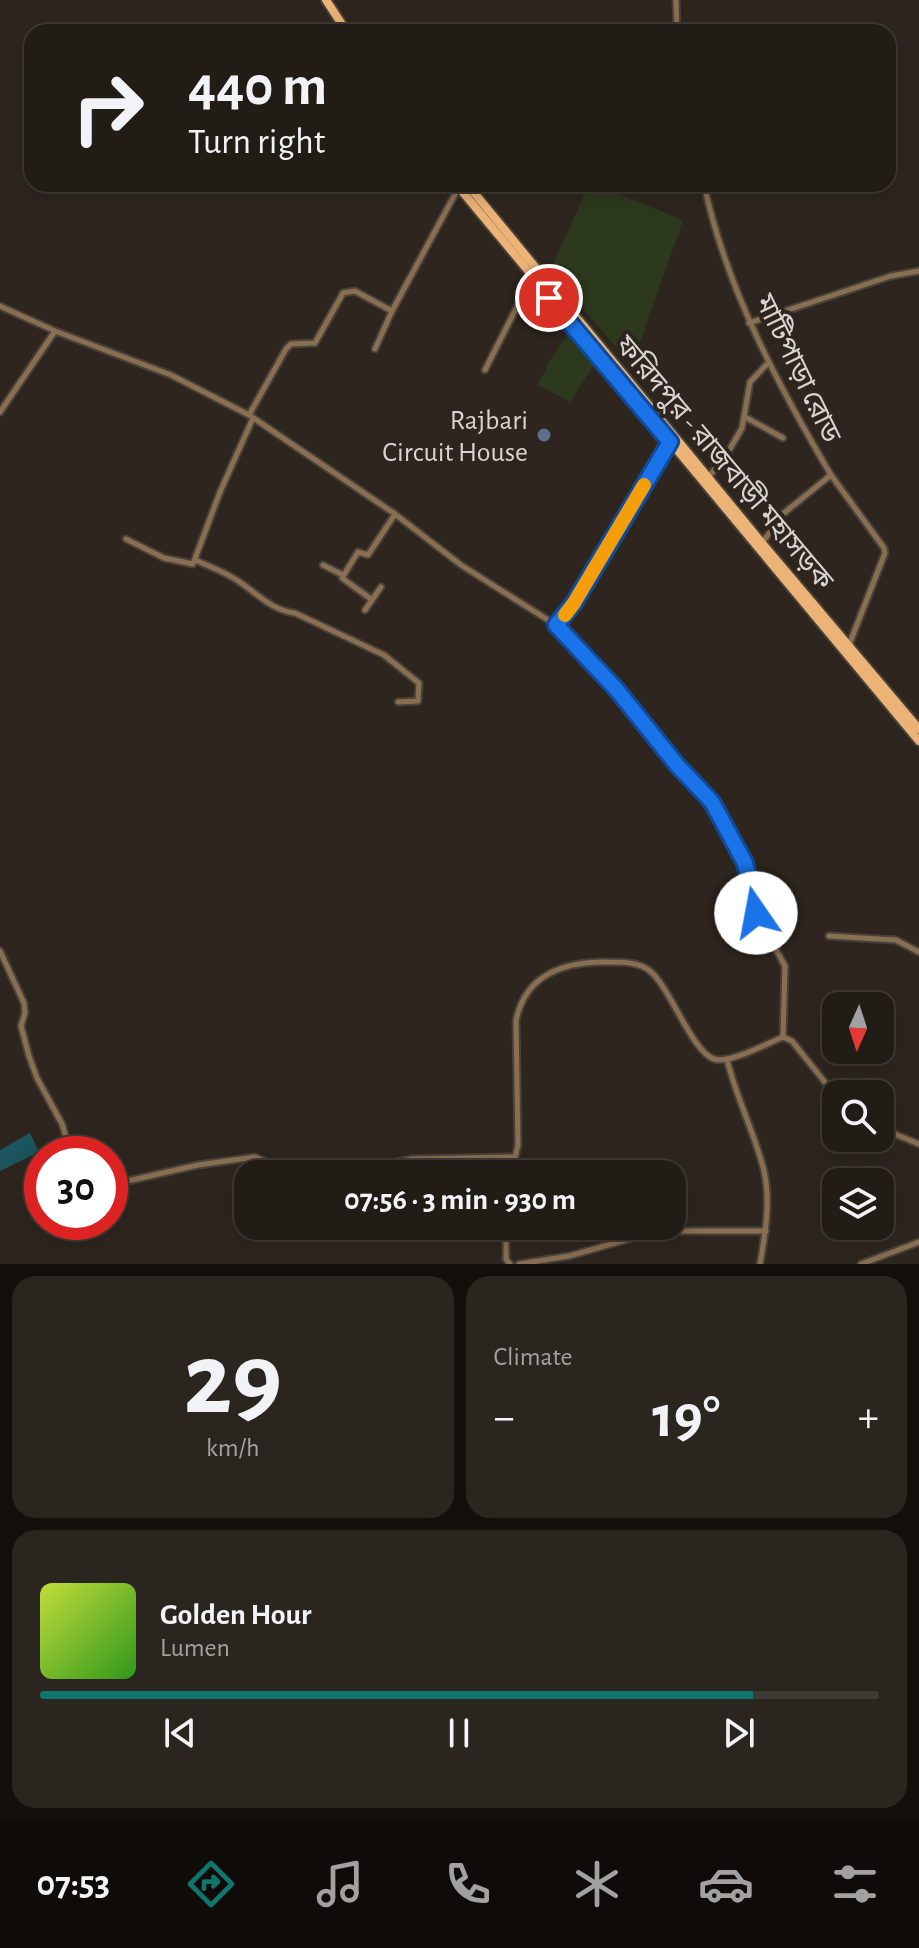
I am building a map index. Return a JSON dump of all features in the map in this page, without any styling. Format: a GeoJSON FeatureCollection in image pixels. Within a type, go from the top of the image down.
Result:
{"type":"FeatureCollection","features":[{"type":"Feature","properties":{"kind":"main road"},"geometry":{"type":"LineString","coordinates":[[326,0],[342,24]]}},
{"type":"Feature","properties":{"kind":"main road","name":"ফরিদপুর - রাজবাড়ী মহাসড়ক"},"geometry":{"type":"LineString","coordinates":[[465,192],[532,277],[919,741]]}},
{"type":"Feature","properties":{"kind":"main road","name":"ফরিদপুর - রাজবাড়ী মহাসড়ক"},"geometry":{"type":"LineString","coordinates":[[466,192],[919,729]]}},
{"type":"Feature","properties":{"kind":"street"},"geometry":{"type":"LineString","coordinates":[[676,0],[677,24]]}},
{"type":"Feature","properties":{"kind":"street"},"geometry":{"type":"LineString","coordinates":[[375,349],[456,192]]}},
{"type":"Feature","properties":{"kind":"street","name":"মাটিপাড়া রোড"},"geometry":{"type":"LineString","coordinates":[[706,192],[749,323],[831,475],[784,513],[762,543]]}},
{"type":"Feature","properties":{"kind":"street"},"geometry":{"type":"LineString","coordinates":[[749,323],[891,276],[919,271]]}},
{"type":"Feature","properties":{"kind":"street"},"geometry":{"type":"LineString","coordinates":[[485,370],[532,277]]}},
{"type":"Feature","properties":{"kind":"street"},"geometry":{"type":"LineString","coordinates":[[126,539],[164,558],[189,565],[195,560],[251,417],[286,349],[291,344],[315,343],[343,293],[355,291],[392,311]]}},
{"type":"Feature","properties":{"kind":"street"},"geometry":{"type":"LineString","coordinates":[[0,306],[55,331],[171,375],[251,417],[395,514],[461,565],[556,625],[712,802],[736,844],[745,863],[756,913],[785,966],[783,1037]]}},
{"type":"Feature","properties":{"kind":"street"},"geometry":{"type":"LineString","coordinates":[[0,412],[55,331]]}},
{"type":"Feature","properties":{"kind":"street"},"geometry":{"type":"LineString","coordinates":[[708,477],[731,449],[745,417],[747,387],[770,361]]}},
{"type":"Feature","properties":{"kind":"street"},"geometry":{"type":"LineString","coordinates":[[745,417],[783,438]]}},
{"type":"Feature","properties":{"kind":"street"},"geometry":{"type":"LineString","coordinates":[[556,625],[574,603],[670,442]]}},
{"type":"Feature","properties":{"kind":"street"},"geometry":{"type":"LineString","coordinates":[[831,475],[885,553],[849,645]]}},
{"type":"Feature","properties":{"kind":"street"},"geometry":{"type":"LineString","coordinates":[[371,599],[343,580],[343,575],[358,552],[368,555],[395,514]]}},
{"type":"Feature","properties":{"kind":"street"},"geometry":{"type":"LineString","coordinates":[[195,560],[239,581],[270,606],[295,613],[384,655],[419,683],[418,701],[398,702]]}},
{"type":"Feature","properties":{"kind":"street"},"geometry":{"type":"LineString","coordinates":[[323,565],[343,575]]}},
{"type":"Feature","properties":{"kind":"street"},"geometry":{"type":"LineString","coordinates":[[365,610],[381,587]]}},
{"type":"Feature","properties":{"kind":"street"},"geometry":{"type":"LineString","coordinates":[[829,936],[896,940],[919,952]]}},
{"type":"Feature","properties":{"kind":"street"},"geometry":{"type":"LineString","coordinates":[[0,951],[24,1003],[21,1026],[29,1056],[66,1136]]}},
{"type":"Feature","properties":{"kind":"street"},"geometry":{"type":"LineString","coordinates":[[513,1160],[518,1145],[516,1021],[519,1004],[546,975],[566,966],[596,962],[637,964],[651,972],[698,1045],[710,1058],[718,1061],[727,1059],[783,1037],[792,1041],[823,1080]]}},
{"type":"Feature","properties":{"kind":"street"},"geometry":{"type":"LineString","coordinates":[[727,1059],[765,1174],[766,1231],[760,1264]]}},
{"type":"Feature","properties":{"kind":"street"},"geometry":{"type":"LineString","coordinates":[[894,1134],[919,1144]]}},
{"type":"Feature","properties":{"kind":"street"},"geometry":{"type":"LineString","coordinates":[[128,1181],[198,1165],[255,1157],[262,1160]]}},
{"type":"Feature","properties":{"kind":"street"},"geometry":{"type":"LineString","coordinates":[[407,1160],[514,1157]]}},
{"type":"Feature","properties":{"kind":"street"},"geometry":{"type":"LineString","coordinates":[[519,1264],[569,1256],[658,1231],[766,1231]]}},
{"type":"Feature","properties":{"kind":"street"},"geometry":{"type":"LineString","coordinates":[[506,1240],[506,1259],[510,1264]]}},
{"type":"Feature","properties":{"kind":"street"},"geometry":{"type":"LineString","coordinates":[[861,1264],[919,1242]]}},
{"type":"Feature","properties":{"kind":"green space"},"geometry":{"type":"Polygon","coordinates":[[[585,192],[616,192],[683,220],[632,365],[550,271],[585,192]]]}},
{"type":"Feature","properties":{"kind":"green space"},"geometry":{"type":"Polygon","coordinates":[[[571,331],[595,363],[570,402],[538,385],[552,357],[571,331]]]}},
{"type":"Feature","properties":{"kind":"water"},"geometry":{"type":"Polygon","coordinates":[[[24,1136],[24,1159],[0,1171],[0,1150],[24,1136]]]}},
{"type":"Feature","properties":{"kind":"slow traffic"},"geometry":{"type":"LineString","coordinates":[[565,615],[644,485]]}},
{"type":"Feature","properties":{"kind":"place","name":"Rajbari Circuit House"},"geometry":{"type":"Point","coordinates":[544,435]}},
{"type":"Feature","properties":{"kind":"route"},"geometry":{"type":"LineString","coordinates":[[549,298],[670,442],[574,603],[556,625],[588,657],[677,765],[712,802],[745,863],[756,913]]}}]}
